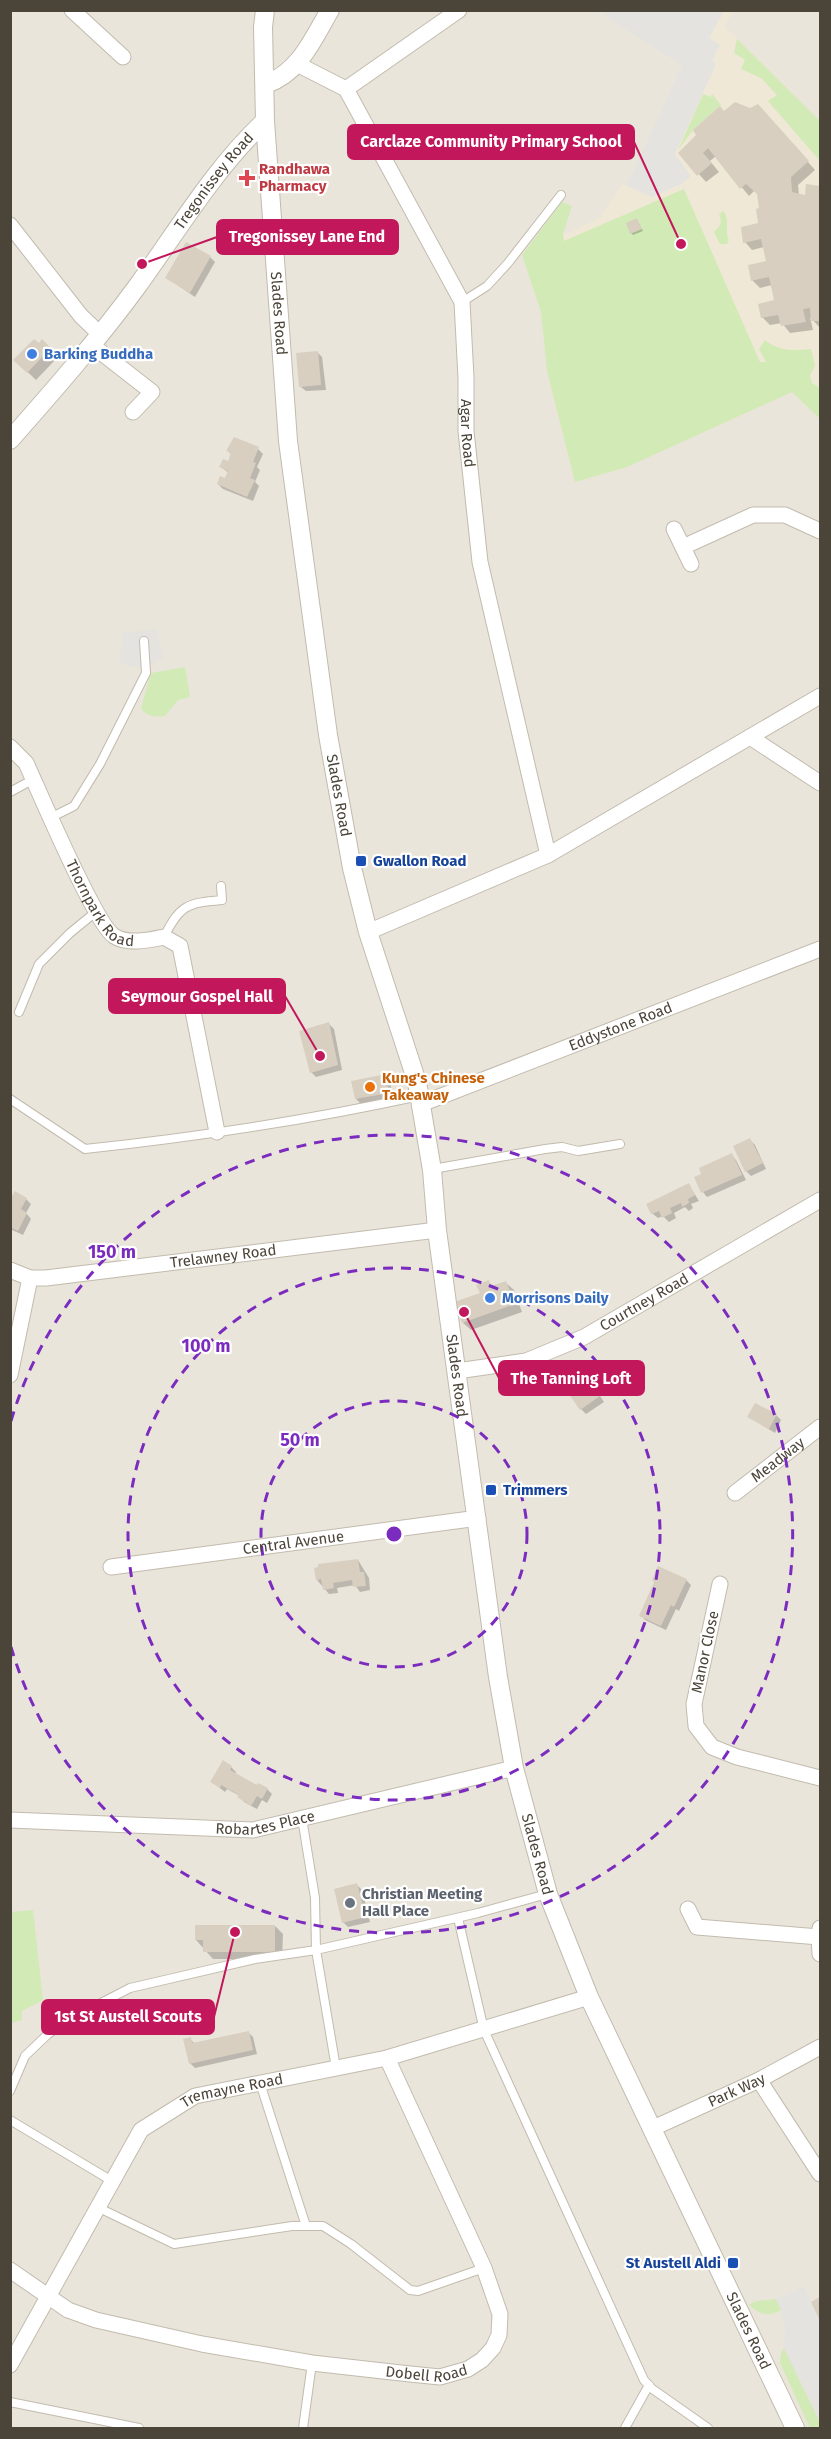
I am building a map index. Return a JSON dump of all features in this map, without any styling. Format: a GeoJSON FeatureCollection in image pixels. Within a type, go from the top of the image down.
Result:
{"type":"FeatureCollection","features":[{"type":"Feature","properties":{"kind":"street"},"geometry":{"type":"LineString","coordinates":[[72,10],[123,57]]}},
{"type":"Feature","properties":{"kind":"street","name":"Slades Road"},"geometry":{"type":"LineString","coordinates":[[265,10],[263,27],[265,121],[289,453],[328,735],[352,868],[368,932],[420,1100],[432,1170],[437,1230],[498,1677],[514,1768],[548,1894],[589,1997],[795,2428]]}},
{"type":"Feature","properties":{"kind":"street"},"geometry":{"type":"LineString","coordinates":[[266,84],[280,80],[297,64],[330,10]]}},
{"type":"Feature","properties":{"kind":"street"},"geometry":{"type":"LineString","coordinates":[[297,64],[346,88],[459,10]]}},
{"type":"Feature","properties":{"kind":"street","name":"Agar Road"},"geometry":{"type":"LineString","coordinates":[[346,88],[462,302],[466,431],[480,562],[548,855]]}},
{"type":"Feature","properties":{"kind":"street","name":"Tregonissey Road"},"geometry":{"type":"LineString","coordinates":[[10,440],[97,341],[219,174],[250,135],[265,121]]}},
{"type":"Feature","properties":{"kind":"street"},"geometry":{"type":"LineString","coordinates":[[10,225],[81,316],[97,341],[152,392],[134,412]]}},
{"type":"Feature","properties":{"kind":"street"},"geometry":{"type":"LineString","coordinates":[[683,547],[753,515],[784,515],[820,531]]}},
{"type":"Feature","properties":{"kind":"street"},"geometry":{"type":"LineString","coordinates":[[674,529],[692,564]]}},
{"type":"Feature","properties":{"kind":"street"},"geometry":{"type":"LineString","coordinates":[[368,932],[548,855],[820,696]]}},
{"type":"Feature","properties":{"kind":"street"},"geometry":{"type":"LineString","coordinates":[[750,737],[820,782]]}},
{"type":"Feature","properties":{"kind":"street","name":"Thornpark Road"},"geometry":{"type":"LineString","coordinates":[[10,747],[26,763],[83,886],[104,924],[114,936],[144,941],[164,937],[180,946],[217,1132]]}},
{"type":"Feature","properties":{"kind":"street","name":"Eddystone Road"},"geometry":{"type":"LineString","coordinates":[[420,1100],[820,949]]}},
{"type":"Feature","properties":{"kind":"street","name":"Courtney Road"},"geometry":{"type":"LineString","coordinates":[[457,1371],[526,1361],[584,1337],[820,1200]]}},
{"type":"Feature","properties":{"kind":"street","name":"Trelawney Road"},"geometry":{"type":"LineString","coordinates":[[10,1270],[30,1278],[46,1278],[437,1230]]}},
{"type":"Feature","properties":{"kind":"street"},"geometry":{"type":"LineString","coordinates":[[10,1375],[30,1278]]}},
{"type":"Feature","properties":{"kind":"street","name":"Meadway"},"geometry":{"type":"LineString","coordinates":[[735,1493],[820,1427]]}},
{"type":"Feature","properties":{"kind":"street","name":"Central Avenue"},"geometry":{"type":"LineString","coordinates":[[111,1567],[478,1518]]}},
{"type":"Feature","properties":{"kind":"street","name":"Manor Close"},"geometry":{"type":"LineString","coordinates":[[720,1584],[694,1704],[696,1726],[712,1747],[737,1757],[820,1778]]}},
{"type":"Feature","properties":{"kind":"street","name":"Robartes Place"},"geometry":{"type":"LineString","coordinates":[[10,1820],[253,1830],[514,1768]]}},
{"type":"Feature","properties":{"kind":"street"},"geometry":{"type":"LineString","coordinates":[[688,1909],[697,1927],[820,1932],[820,1954]]}},
{"type":"Feature","properties":{"kind":"street","name":"Tremayne Road"},"geometry":{"type":"LineString","coordinates":[[10,2365],[141,2130],[195,2096],[387,2058],[589,1997]]}},
{"type":"Feature","properties":{"kind":"street","name":"Park Way"},"geometry":{"type":"LineString","coordinates":[[651,2129],[759,2080],[820,2047]]}},
{"type":"Feature","properties":{"kind":"street","name":"Dobell Road"},"geometry":{"type":"LineString","coordinates":[[10,2270],[68,2310],[96,2320],[201,2344],[312,2363],[440,2377],[468,2369],[482,2360],[493,2348],[499,2335],[500,2314],[484,2268],[387,2058]]}},
{"type":"Feature","properties":{"kind":"street"},"geometry":{"type":"LineString","coordinates":[[759,2080],[820,2174]]}},
{"type":"Feature","properties":{"kind":"lane"},"geometry":{"type":"LineString","coordinates":[[462,302],[487,286],[561,195]]}},
{"type":"Feature","properties":{"kind":"lane"},"geometry":{"type":"LineString","coordinates":[[52,817],[74,806],[100,764],[146,673],[144,641]]}},
{"type":"Feature","properties":{"kind":"lane"},"geometry":{"type":"LineString","coordinates":[[10,792],[34,779]]}},
{"type":"Feature","properties":{"kind":"lane"},"geometry":{"type":"LineString","coordinates":[[164,937],[174,917],[193,903],[222,900],[221,886]]}},
{"type":"Feature","properties":{"kind":"lane"},"geometry":{"type":"LineString","coordinates":[[19,1012],[39,964],[70,933],[97,911]]}},
{"type":"Feature","properties":{"kind":"lane"},"geometry":{"type":"LineString","coordinates":[[10,1098],[85,1149],[147,1143],[420,1100]]}},
{"type":"Feature","properties":{"kind":"lane"},"geometry":{"type":"LineString","coordinates":[[432,1170],[545,1149],[562,1147],[578,1151],[620,1144]]}},
{"type":"Feature","properties":{"kind":"lane"},"geometry":{"type":"LineString","coordinates":[[302,1818],[315,1898],[316,1950],[336,2068]]}},
{"type":"Feature","properties":{"kind":"lane"},"geometry":{"type":"LineString","coordinates":[[10,2091],[25,2056],[48,2034],[74,2017],[130,1988],[255,1959],[316,1950],[458,1918],[548,1894]]}},
{"type":"Feature","properties":{"kind":"lane"},"geometry":{"type":"LineString","coordinates":[[458,1918],[484,2030],[644,2380],[708,2428]]}},
{"type":"Feature","properties":{"kind":"lane"},"geometry":{"type":"LineString","coordinates":[[260,2083],[306,2226]]}},
{"type":"Feature","properties":{"kind":"lane"},"geometry":{"type":"LineString","coordinates":[[10,2120],[112,2181]]}},
{"type":"Feature","properties":{"kind":"lane"},"geometry":{"type":"LineString","coordinates":[[97,2207],[174,2244],[306,2226],[323,2226],[351,2244],[410,2290],[418,2291],[484,2268]]}},
{"type":"Feature","properties":{"kind":"lane"},"geometry":{"type":"LineString","coordinates":[[303,2428],[312,2363]]}},
{"type":"Feature","properties":{"kind":"lane"},"geometry":{"type":"LineString","coordinates":[[625,2428],[649,2385]]}},
{"type":"Feature","properties":{"kind":"lane"},"geometry":{"type":"LineString","coordinates":[[10,2402],[139,2428]]}},
{"type":"Feature","properties":{"kind":"shaded area"},"geometry":{"type":"Polygon","coordinates":[[[11,11],[820,11],[820,2428],[11,2428],[11,11]]]}},
{"type":"Feature","properties":{"kind":"shaded area"},"geometry":{"type":"Polygon","coordinates":[[[608,11],[733,11],[724,26],[820,121],[820,419],[792,392],[627,467],[575,482],[547,371],[541,312],[522,255],[600,218],[622,185],[626,185],[682,67],[604,16],[608,11]]]}},
{"type":"Feature","properties":{"kind":"shaded area"},"geometry":{"type":"Polygon","coordinates":[[[608,11],[724,11],[709,38],[720,45],[712,61],[716,64],[675,154],[691,176],[681,184],[652,197],[626,186],[682,66],[604,16],[608,11]]]}},
{"type":"Feature","properties":{"kind":"shaded area"},"geometry":{"type":"Polygon","coordinates":[[[157,629],[163,659],[151,665],[130,667],[119,662],[123,633],[157,629]]]}},
{"type":"Feature","properties":{"kind":"shaded area"},"geometry":{"type":"Polygon","coordinates":[[[804,2286],[820,2321],[820,2422],[784,2348],[785,2328],[776,2299],[804,2286]]]}},
{"type":"Feature","properties":{"kind":"green space"},"geometry":{"type":"Polygon","coordinates":[[[737,39],[820,121],[820,161],[768,101],[777,95],[761,78],[741,69],[745,60],[734,53],[737,39]]]}},
{"type":"Feature","properties":{"kind":"green space"},"geometry":{"type":"Polygon","coordinates":[[[703,94],[711,97],[712,94],[721,105],[693,130],[678,150],[703,94]]]}},
{"type":"Feature","properties":{"kind":"green space"},"geometry":{"type":"Polygon","coordinates":[[[684,189],[760,362],[766,362],[759,349],[765,340],[786,349],[811,349],[815,366],[810,375],[812,383],[820,388],[820,419],[792,392],[627,467],[575,482],[547,371],[541,312],[522,255],[562,202],[572,206],[563,234],[564,241],[684,189]]]}},
{"type":"Feature","properties":{"kind":"green space"},"geometry":{"type":"Polygon","coordinates":[[[723,211],[727,222],[729,240],[727,244],[720,244],[714,232],[720,224],[719,215],[723,211]]]}},
{"type":"Feature","properties":{"kind":"green space"},"geometry":{"type":"Polygon","coordinates":[[[185,667],[190,697],[178,700],[165,716],[152,716],[143,711],[141,708],[151,673],[185,667]]]}},
{"type":"Feature","properties":{"kind":"green space"},"geometry":{"type":"Polygon","coordinates":[[[33,1910],[43,2000],[22,2011],[22,2020],[11,2023],[11,1912],[33,1910]]]}},
{"type":"Feature","properties":{"kind":"green space"},"geometry":{"type":"Polygon","coordinates":[[[776,2299],[781,2310],[772,2314],[761,2313],[749,2305],[756,2301],[776,2299]]]}},
{"type":"Feature","properties":{"kind":"green space"},"geometry":{"type":"Polygon","coordinates":[[[784,2348],[820,2422],[820,2428],[810,2428],[780,2363],[784,2348]]]}},
{"type":"Feature","properties":{"kind":"building"},"geometry":{"type":"Polygon","coordinates":[[[735,102],[750,108],[758,104],[809,161],[791,177],[792,192],[805,195],[806,184],[820,186],[820,321],[811,321],[810,308],[803,309],[806,322],[781,326],[778,315],[761,318],[758,304],[774,300],[769,277],[751,281],[748,265],[766,261],[761,239],[743,243],[741,227],[758,223],[757,194],[746,184],[740,189],[708,148],[703,153],[712,163],[697,176],[678,153],[696,135],[693,130],[720,106],[724,111],[735,102]]]}},
{"type":"Feature","properties":{"kind":"building"},"geometry":{"type":"Polygon","coordinates":[[[637,218],[642,229],[630,234],[626,223],[637,218]]]}},
{"type":"Feature","properties":{"kind":"building"},"geometry":{"type":"Polygon","coordinates":[[[186,242],[211,256],[190,293],[165,278],[186,242]]]}},
{"type":"Feature","properties":{"kind":"building","name":"Barking Buddha"},"geometry":{"type":"Polygon","coordinates":[[[34,339],[39,343],[42,339],[51,348],[27,373],[13,360],[34,339]]]}},
{"type":"Feature","properties":{"kind":"building"},"geometry":{"type":"Polygon","coordinates":[[[318,351],[321,385],[299,387],[296,353],[318,351]]]}},
{"type":"Feature","properties":{"kind":"building"},"geometry":{"type":"Polygon","coordinates":[[[234,437],[259,447],[250,478],[255,480],[247,497],[217,484],[220,476],[225,478],[228,471],[219,467],[223,459],[228,461],[231,453],[226,451],[234,437]]]}},
{"type":"Feature","properties":{"kind":"building"},"geometry":{"type":"Polygon","coordinates":[[[329,1022],[338,1065],[310,1073],[299,1031],[329,1022]]]}},
{"type":"Feature","properties":{"kind":"building","name":"Kung's Chinese Takeaway"},"geometry":{"type":"Polygon","coordinates":[[[386,1074],[389,1093],[355,1099],[351,1081],[386,1074]]]}},
{"type":"Feature","properties":{"kind":"building"},"geometry":{"type":"Polygon","coordinates":[[[750,1138],[763,1163],[745,1172],[733,1146],[750,1138]]]}},
{"type":"Feature","properties":{"kind":"building"},"geometry":{"type":"Polygon","coordinates":[[[732,1153],[742,1175],[701,1193],[694,1177],[701,1174],[699,1168],[732,1153]]]}},
{"type":"Feature","properties":{"kind":"building"},"geometry":{"type":"Polygon","coordinates":[[[689,1183],[695,1195],[688,1199],[689,1203],[682,1207],[681,1203],[670,1208],[672,1213],[662,1218],[659,1211],[651,1214],[646,1204],[689,1183]]]}},
{"type":"Feature","properties":{"kind":"building"},"geometry":{"type":"Polygon","coordinates":[[[15,1191],[27,1198],[21,1209],[27,1213],[18,1231],[10,1227],[10,1199],[15,1191]]]}},
{"type":"Feature","properties":{"kind":"building","name":"Morrisons Daily"},"geometry":{"type":"Polygon","coordinates":[[[489,1280],[491,1286],[506,1281],[515,1304],[462,1323],[454,1302],[480,1293],[476,1285],[489,1280]]]}},
{"type":"Feature","properties":{"kind":"building"},"geometry":{"type":"Polygon","coordinates":[[[584,1372],[600,1396],[580,1410],[568,1393],[577,1387],[572,1379],[584,1372]]]}},
{"type":"Feature","properties":{"kind":"building"},"geometry":{"type":"Polygon","coordinates":[[[755,1403],[777,1414],[769,1429],[747,1417],[755,1403]]]}},
{"type":"Feature","properties":{"kind":"building"},"geometry":{"type":"Polygon","coordinates":[[[358,1559],[360,1572],[364,1572],[366,1586],[353,1587],[352,1580],[333,1583],[334,1588],[323,1590],[321,1579],[316,1580],[314,1568],[318,1567],[318,1564],[358,1559]]]}},
{"type":"Feature","properties":{"kind":"building"},"geometry":{"type":"Polygon","coordinates":[[[658,1566],[687,1579],[674,1607],[671,1605],[661,1626],[639,1616],[654,1582],[652,1580],[658,1566]]]}},
{"type":"Feature","properties":{"kind":"building"},"geometry":{"type":"Polygon","coordinates":[[[223,1760],[232,1766],[230,1770],[257,1785],[258,1783],[268,1788],[262,1799],[257,1796],[251,1806],[237,1797],[239,1795],[210,1782],[223,1760]]]}},
{"type":"Feature","properties":{"kind":"building","name":"Christian Meeting Hall Place"},"geometry":{"type":"Polygon","coordinates":[[[357,1883],[366,1917],[342,1923],[334,1889],[357,1883]]]}},
{"type":"Feature","properties":{"kind":"building"},"geometry":{"type":"Polygon","coordinates":[[[195,1925],[275,1925],[275,1952],[203,1952],[203,1940],[195,1940],[195,1925]]]}},
{"type":"Feature","properties":{"kind":"building"},"geometry":{"type":"Polygon","coordinates":[[[249,2031],[253,2050],[189,2064],[183,2039],[191,2037],[192,2043],[249,2031]]]}},
{"type":"Feature","properties":{"kind":"building"},"geometry":{"type":"Polygon","coordinates":[[[820,2297],[820,2321],[811,2302],[820,2297]]]}},
{"type":"Feature","properties":{"kind":"place","name":"Randhawa Pharmacy"},"geometry":{"type":"Point","coordinates":[247,178]}},
{"type":"Feature","properties":{"kind":"place","name":"Carclaze Community Primary School"},"geometry":{"type":"Point","coordinates":[681,244]}},
{"type":"Feature","properties":{"kind":"place","name":"Tregonissey Lane End"},"geometry":{"type":"Point","coordinates":[142,264]}},
{"type":"Feature","properties":{"kind":"place","name":"Barking Buddha"},"geometry":{"type":"Point","coordinates":[32,354]}},
{"type":"Feature","properties":{"kind":"place","name":"Gwallon Road"},"geometry":{"type":"Point","coordinates":[361,861]}},
{"type":"Feature","properties":{"kind":"place","name":"Seymour Gospel Hall"},"geometry":{"type":"Point","coordinates":[320,1056]}},
{"type":"Feature","properties":{"kind":"place","name":"Kung's Chinese Takeaway"},"geometry":{"type":"Point","coordinates":[370,1087]}},
{"type":"Feature","properties":{"kind":"place","name":"Morrisons Daily"},"geometry":{"type":"Point","coordinates":[490,1298]}},
{"type":"Feature","properties":{"kind":"place","name":"The Tanning Loft"},"geometry":{"type":"Point","coordinates":[464,1312]}},
{"type":"Feature","properties":{"kind":"place","name":"Trimmers"},"geometry":{"type":"Point","coordinates":[491,1490]}},
{"type":"Feature","properties":{"kind":"place","name":"Christian Meeting Hall Place"},"geometry":{"type":"Point","coordinates":[350,1903]}},
{"type":"Feature","properties":{"kind":"place","name":"1st St Austell Scouts"},"geometry":{"type":"Point","coordinates":[235,1932]}},
{"type":"Feature","properties":{"kind":"place","name":"St Austell Aldi"},"geometry":{"type":"Point","coordinates":[733,2263]}}]}
